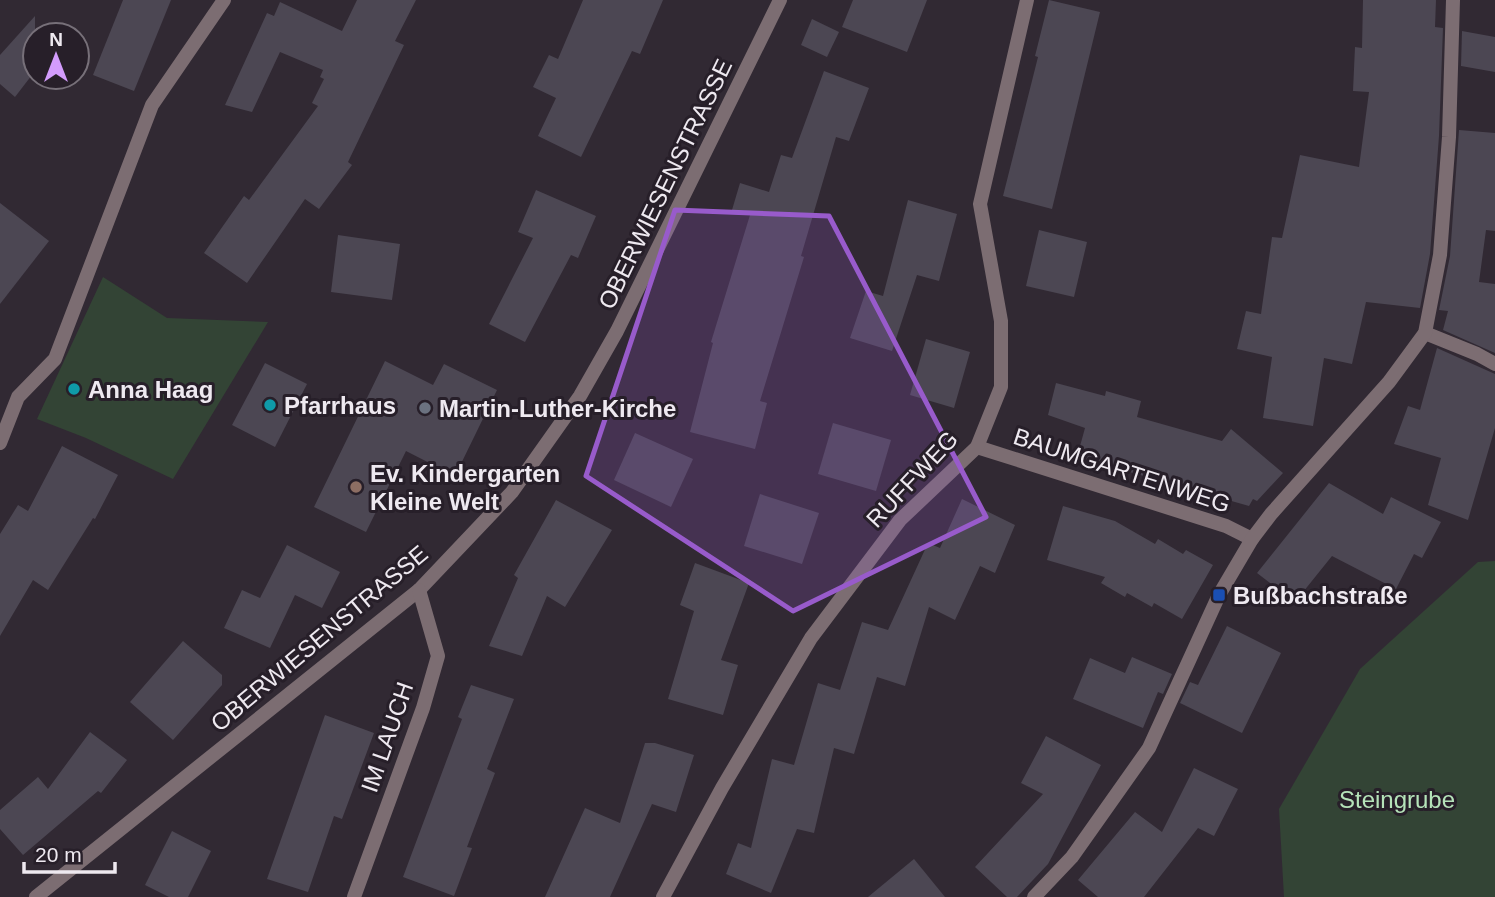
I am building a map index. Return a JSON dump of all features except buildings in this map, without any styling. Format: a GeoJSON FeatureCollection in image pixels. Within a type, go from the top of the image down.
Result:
{"type":"FeatureCollection","features":[{"type":"Feature","properties":{"kind":"street"},"geometry":{"type":"LineString","coordinates":[[0,408],[18,397],[55,359],[152,105],[224,0]]}},
{"type":"Feature","properties":{"kind":"street","name":"OBERWIESENSTRASSE"},"geometry":{"type":"LineString","coordinates":[[36,897],[419,590],[512,492],[580,396],[617,331],[780,0]]}},
{"type":"Feature","properties":{"kind":"street","name":"RUFFWEG"},"geometry":{"type":"LineString","coordinates":[[663,897],[722,788],[811,638],[900,520],[976,447],[1001,387],[1001,321],[980,205],[1027,0]]}},
{"type":"Feature","properties":{"kind":"street"},"geometry":{"type":"LineString","coordinates":[[1034,897],[1072,857],[1149,748],[1219,595],[1252,539],[1271,514],[1389,382],[1425,333],[1440,255],[1449,137],[1453,0]]}},
{"type":"Feature","properties":{"kind":"street"},"geometry":{"type":"LineString","coordinates":[[1425,333],[1495,364]]}},
{"type":"Feature","properties":{"kind":"street"},"geometry":{"type":"LineString","coordinates":[[0,443],[18,397]]}},
{"type":"Feature","properties":{"kind":"street","name":"BAUMGARTENWEG"},"geometry":{"type":"LineString","coordinates":[[976,447],[1226,526],[1252,539]]}},
{"type":"Feature","properties":{"kind":"street","name":"IM LAUCH"},"geometry":{"type":"LineString","coordinates":[[354,897],[423,708],[438,656],[419,590]]}},
{"type":"Feature","properties":{"kind":"highlighted area"},"geometry":{"type":"Polygon","coordinates":[[[675,210],[829,216],[986,517],[793,611],[586,476],[675,210]]]}},
{"type":"Feature","properties":{"kind":"green space"},"geometry":{"type":"Polygon","coordinates":[[[103,277],[167,318],[268,322],[173,479],[86,438],[37,419],[103,277]]]}},
{"type":"Feature","properties":{"kind":"green space","name":"Steingrube"},"geometry":{"type":"Polygon","coordinates":[[[1495,561],[1495,897],[1284,897],[1279,809],[1360,669],[1478,562],[1495,561]]]}},
{"type":"Feature","properties":{"kind":"place","name":"Anna Haag"},"geometry":{"type":"Point","coordinates":[74,389]}},
{"type":"Feature","properties":{"kind":"place","name":"Pfarrhaus"},"geometry":{"type":"Point","coordinates":[270,405]}},
{"type":"Feature","properties":{"kind":"place","name":"Martin-Luther-Kirche"},"geometry":{"type":"Point","coordinates":[425,408]}},
{"type":"Feature","properties":{"kind":"place","name":"Ev. Kindergarten Kleine Welt"},"geometry":{"type":"Point","coordinates":[356,487]}},
{"type":"Feature","properties":{"kind":"place","name":"Bußbachstraße"},"geometry":{"type":"Point","coordinates":[1219,595]}}]}
